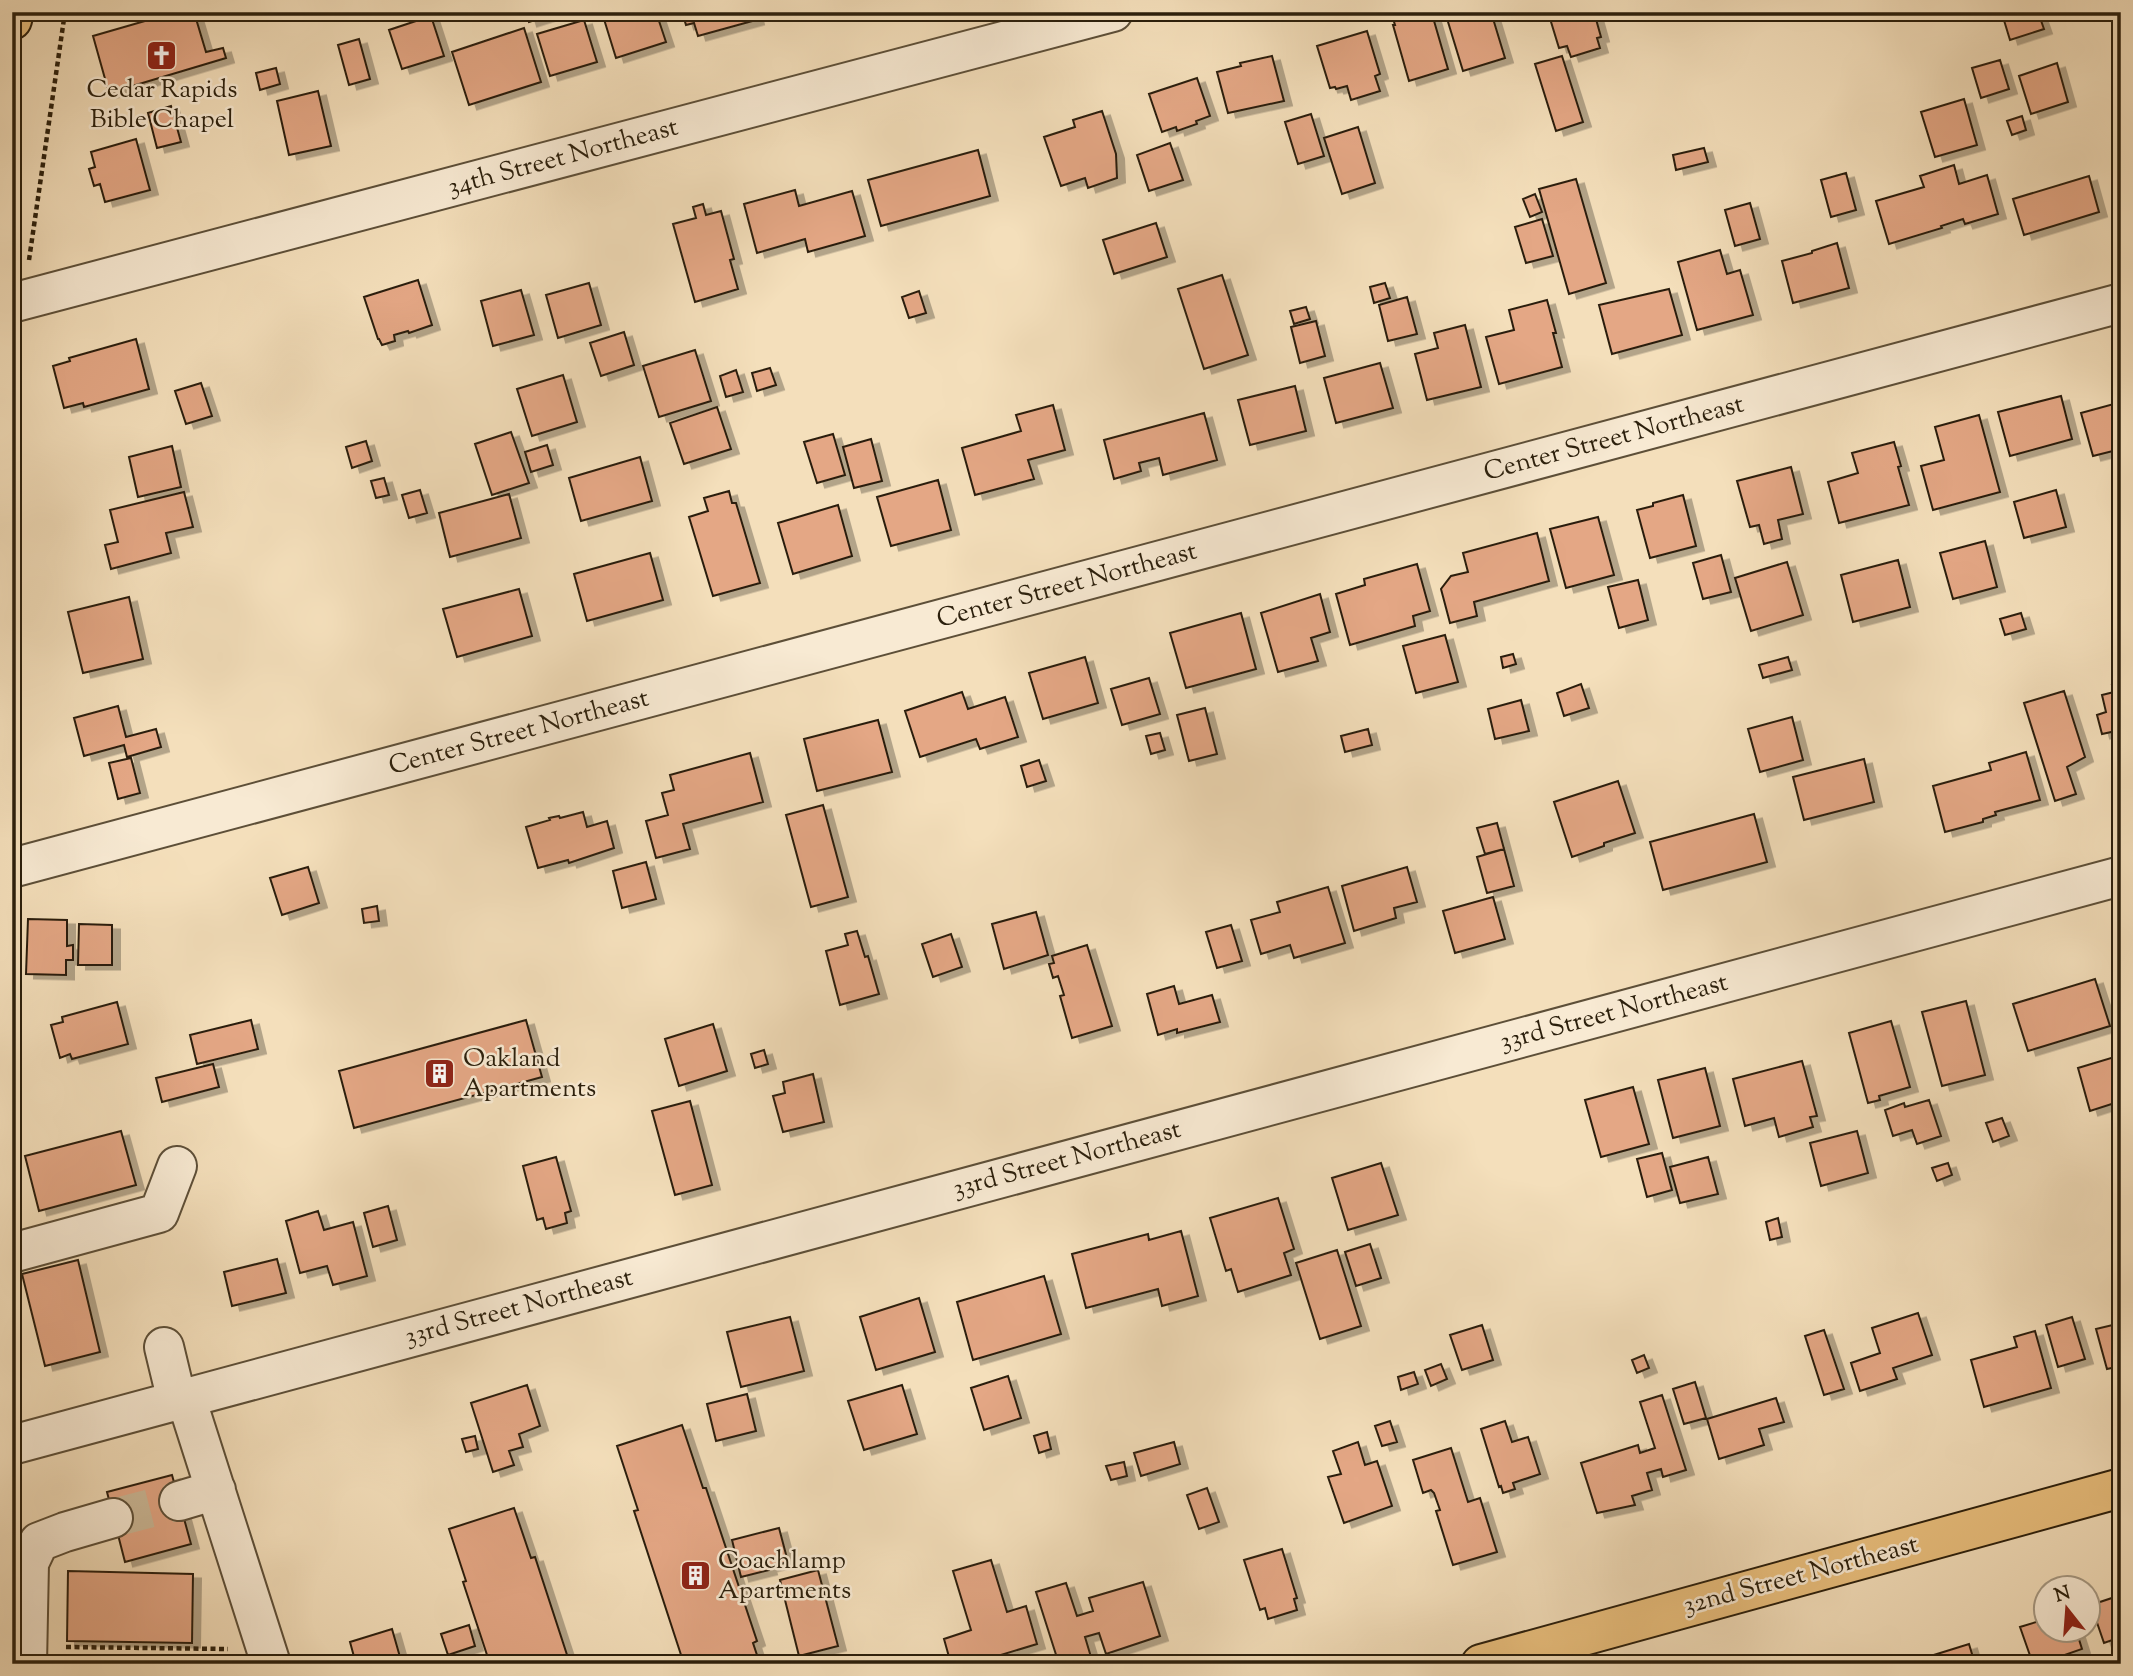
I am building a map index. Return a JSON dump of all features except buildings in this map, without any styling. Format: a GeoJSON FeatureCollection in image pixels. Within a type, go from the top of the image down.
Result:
{"type":"FeatureCollection","features":[{"type":"Feature","properties":{"kind":"main road"},"geometry":{"type":"LineString","coordinates":[[12,20],[13,12]]}},
{"type":"Feature","properties":{"kind":"main road","name":"32nd Street Northeast"},"geometry":{"type":"LineString","coordinates":[[1480,1664],[2121,1488]]}},
{"type":"Feature","properties":{"kind":"street","name":"34th Street Northeast"},"geometry":{"type":"LineString","coordinates":[[12,303],[1113,12]]}},
{"type":"Feature","properties":{"kind":"street","name":"Center Street Northeast"},"geometry":{"type":"LineString","coordinates":[[12,868],[2121,303]]}},
{"type":"Feature","properties":{"kind":"street","name":"33rd Street Northeast"},"geometry":{"type":"LineString","coordinates":[[12,1445],[2121,876]]}},
{"type":"Feature","properties":{"kind":"street"},"geometry":{"type":"LineString","coordinates":[[12,1253],[159,1213],[177,1166]]}},
{"type":"Feature","properties":{"kind":"street"},"geometry":{"type":"LineString","coordinates":[[164,1347],[216,1490],[269,1657]]}},
{"type":"Feature","properties":{"kind":"street"},"geometry":{"type":"LineString","coordinates":[[179,1501],[216,1490]]}},
{"type":"Feature","properties":{"kind":"street"},"geometry":{"type":"LineString","coordinates":[[27,1655],[29,1563],[39,1542],[113,1518]]}},
{"type":"Feature","properties":{"kind":"path"},"geometry":{"type":"LineString","coordinates":[[28,265],[65,12]]}},
{"type":"Feature","properties":{"kind":"path"},"geometry":{"type":"LineString","coordinates":[[27,1655],[269,1657]]}},
{"type":"Feature","properties":{"kind":"tunnel"},"geometry":{"type":"LineString","coordinates":[[113,1518],[179,1501]]}},
{"type":"Feature","properties":{"kind":"place","name":"Cedar Rapids Bible Chapel"},"geometry":{"type":"Point","coordinates":[162,55]}},
{"type":"Feature","properties":{"kind":"place","name":"Oakland Apartments"},"geometry":{"type":"Point","coordinates":[440,1074]}},
{"type":"Feature","properties":{"kind":"place","name":"Coachlamp Apartments"},"geometry":{"type":"Point","coordinates":[695,1576]}}]}
